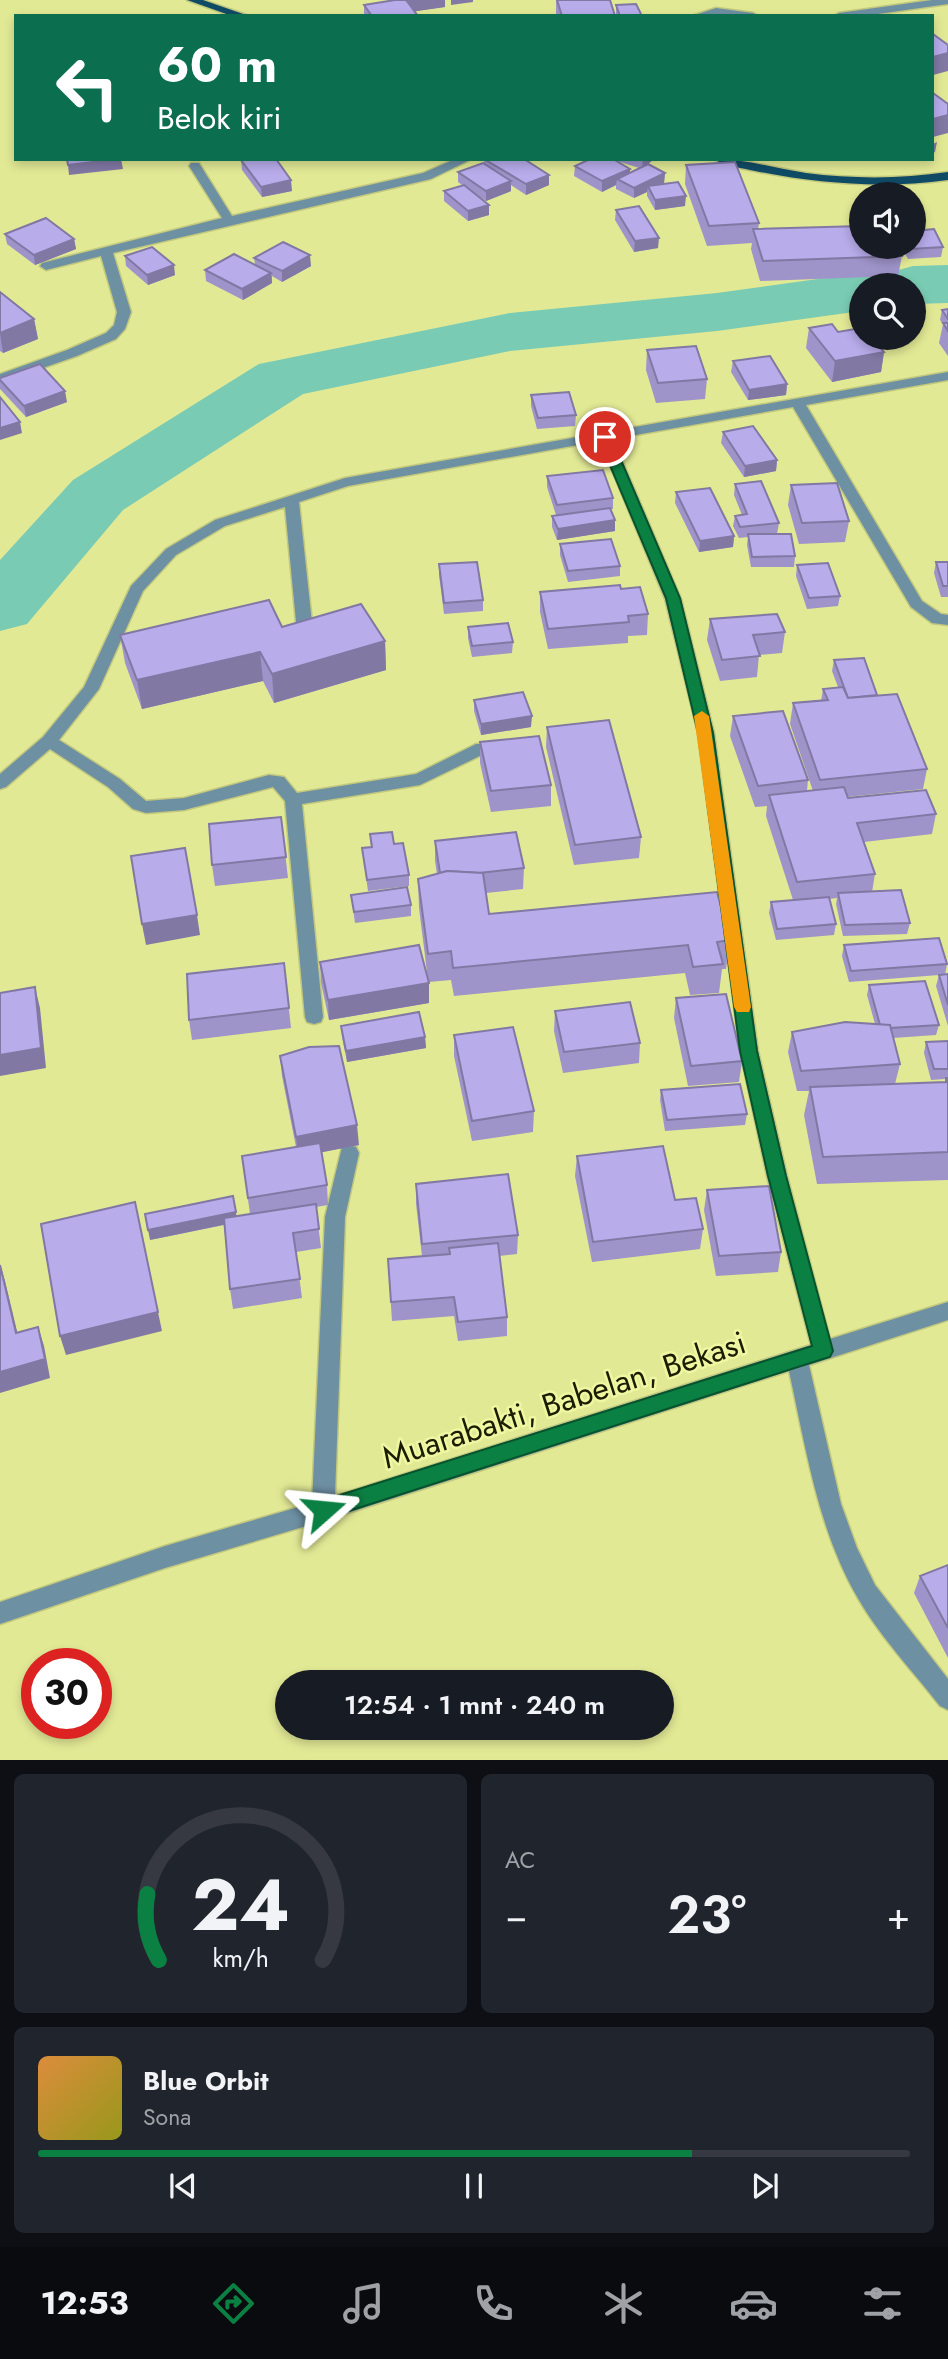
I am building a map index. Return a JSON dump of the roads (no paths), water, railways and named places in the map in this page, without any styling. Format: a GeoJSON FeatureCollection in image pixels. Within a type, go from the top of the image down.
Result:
{"type":"FeatureCollection","features":[{"type":"Feature","properties":{"kind":"main road"},"geometry":{"type":"LineString","coordinates":[[192,0],[238,14]]}},
{"type":"Feature","properties":{"kind":"main road"},"geometry":{"type":"LineString","coordinates":[[731,161],[833,180],[897,181],[948,176]]}},
{"type":"Feature","properties":{"kind":"street"},"geometry":{"type":"LineString","coordinates":[[854,14],[948,1]]}},
{"type":"Feature","properties":{"kind":"street"},"geometry":{"type":"LineString","coordinates":[[705,14],[716,11],[738,14]]}},
{"type":"Feature","properties":{"kind":"street"},"geometry":{"type":"LineString","coordinates":[[46,266],[229,220],[427,176],[461,161]]}},
{"type":"Feature","properties":{"kind":"street"},"geometry":{"type":"LineString","coordinates":[[195,166],[229,220]]}},
{"type":"Feature","properties":{"kind":"street"},"geometry":{"type":"LineString","coordinates":[[0,379],[72,354],[111,336],[120,326],[124,312],[106,252]]}},
{"type":"Feature","properties":{"kind":"street"},"geometry":{"type":"LineString","coordinates":[[0,783],[49,741],[91,689],[136,589],[170,552],[220,523],[345,482],[948,376]]}},
{"type":"Feature","properties":{"kind":"street"},"geometry":{"type":"LineString","coordinates":[[798,404],[916,604],[937,619],[948,620]]}},
{"type":"Feature","properties":{"kind":"street"},"geometry":{"type":"LineString","coordinates":[[605,437],[673,598],[706,733],[749,1051],[777,1176],[823,1351]]}},
{"type":"Feature","properties":{"kind":"street"},"geometry":{"type":"LineString","coordinates":[[291,499],[305,632]]}},
{"type":"Feature","properties":{"kind":"street"},"geometry":{"type":"LineString","coordinates":[[49,741],[114,783],[139,805],[146,807],[184,804],[278,780],[293,800],[314,1017]]}},
{"type":"Feature","properties":{"kind":"street"},"geometry":{"type":"LineString","coordinates":[[293,800],[420,779],[437,773],[482,748]]}},
{"type":"Feature","properties":{"kind":"street"},"geometry":{"type":"LineString","coordinates":[[324,1510],[335,1217],[349,1153]]}},
{"type":"Feature","properties":{"kind":"street","name":"Muarabakti, Babelan, Bekasi"},"geometry":{"type":"LineString","coordinates":[[0,1613],[165,1557],[324,1510],[948,1311]]}},
{"type":"Feature","properties":{"kind":"street"},"geometry":{"type":"LineString","coordinates":[[797,1359],[830,1504],[847,1550],[867,1593],[948,1698]]}},
{"type":"Feature","properties":{"kind":"waterway"},"geometry":{"type":"LineString","coordinates":[[926,285],[948,284]]}},
{"type":"Feature","properties":{"kind":"waterway"},"geometry":{"type":"LineString","coordinates":[[0,607],[98,495],[282,378],[510,332],[717,312],[849,294]]}}]}
